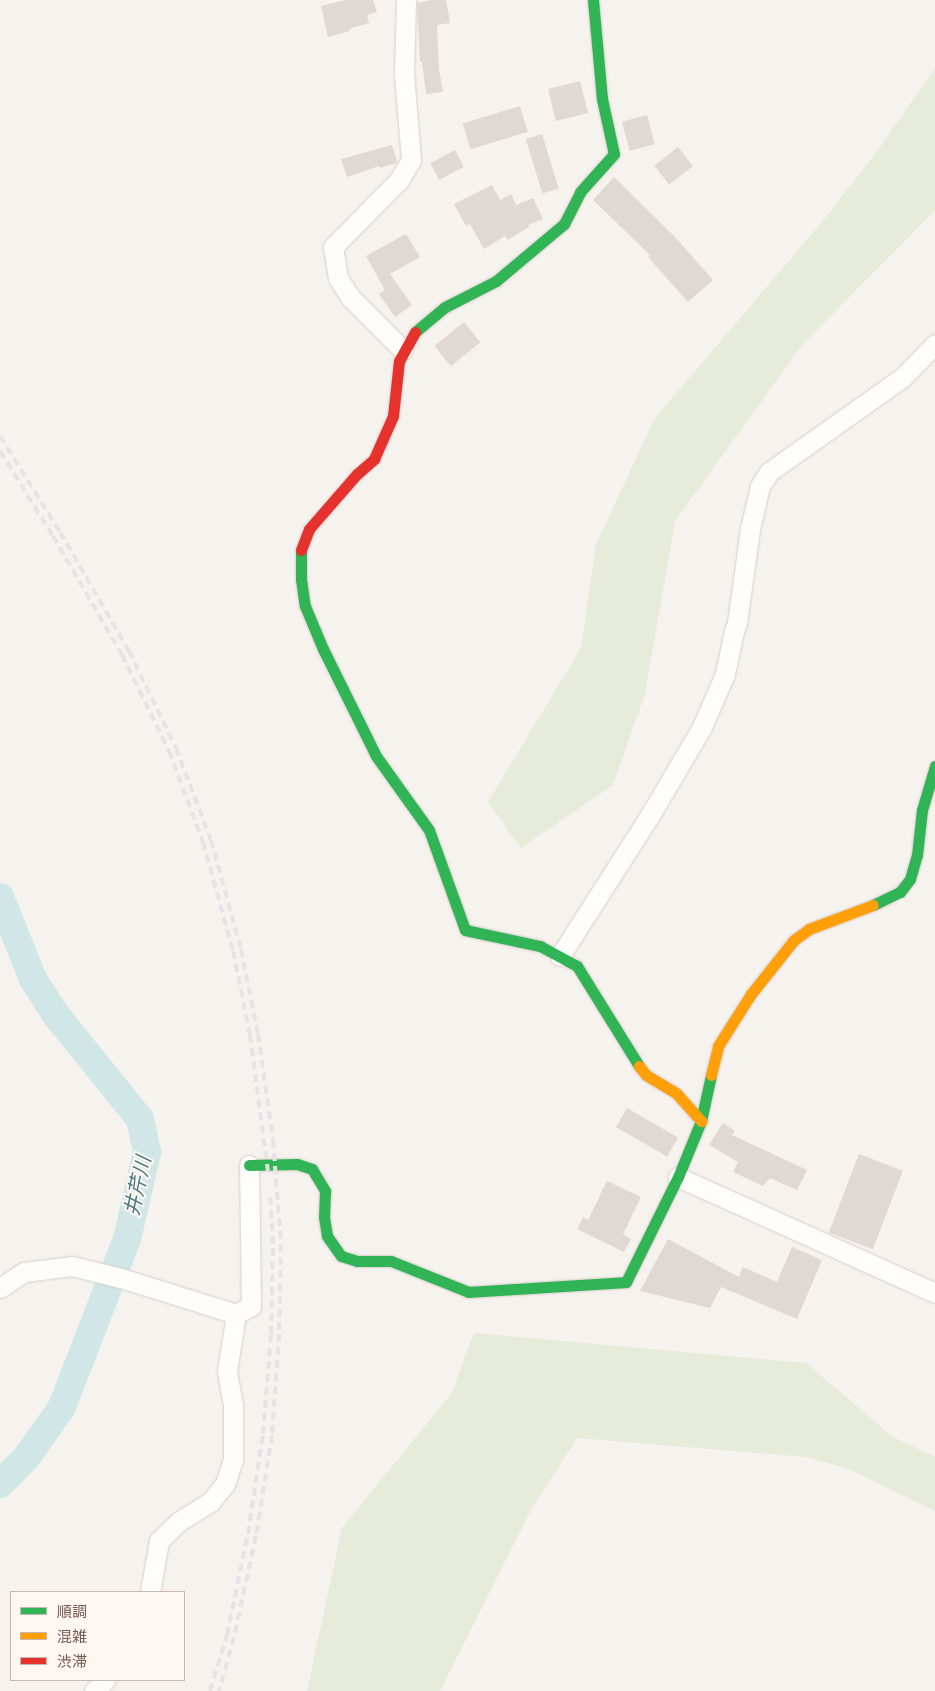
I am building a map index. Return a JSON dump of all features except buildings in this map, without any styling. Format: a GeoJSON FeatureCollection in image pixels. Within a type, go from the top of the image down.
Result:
{"type":"FeatureCollection","features":[{"type":"Feature","properties":{"kind":"street"},"geometry":{"type":"LineString","coordinates":[[404,350],[350,298],[338,278],[333,246],[399,180],[411,160],[404,73],[406,0]]}},
{"type":"Feature","properties":{"kind":"street"},"geometry":{"type":"LineString","coordinates":[[593,0],[602,99],[614,154],[580,192],[564,224],[496,281],[445,307],[412,335],[400,360],[393,416],[374,459],[357,474],[309,529],[301,549],[301,579],[305,606],[323,649],[376,756],[429,830],[464,930],[540,946],[577,966],[631,1055],[646,1075],[676,1093],[702,1122]]}},
{"type":"Feature","properties":{"kind":"street"},"geometry":{"type":"LineString","coordinates":[[560,956],[649,817],[706,718],[724,674],[737,623],[750,529],[760,486],[769,472],[902,378],[935,344]]}},
{"type":"Feature","properties":{"kind":"street"},"geometry":{"type":"LineString","coordinates":[[0,1288],[24,1272],[72,1266],[121,1278],[236,1314],[252,1306],[249,1165],[297,1164],[312,1169],[325,1191],[324,1217],[327,1236],[341,1256],[357,1261],[391,1261],[469,1292],[626,1282],[678,1177],[702,1122],[718,1046],[751,994],[794,940],[809,929],[868,907],[900,892],[910,879],[917,855],[922,810],[935,766]]}},
{"type":"Feature","properties":{"kind":"street"},"geometry":{"type":"LineString","coordinates":[[678,1177],[935,1293]]}},
{"type":"Feature","properties":{"kind":"street"},"geometry":{"type":"LineString","coordinates":[[150,1591],[160,1540],[178,1522],[212,1501],[224,1484],[233,1460],[233,1406],[226,1371],[236,1314]]}},
{"type":"Feature","properties":{"kind":"street"},"geometry":{"type":"LineString","coordinates":[[94,1691],[104,1681]]}},
{"type":"Feature","properties":{"kind":"green space"},"geometry":{"type":"Polygon","coordinates":[[[935,68],[935,210],[802,345],[675,521],[645,694],[613,785],[521,848],[488,802],[581,648],[596,544],[655,418],[817,228],[876,153],[935,68]]]}},
{"type":"Feature","properties":{"kind":"green space"},"geometry":{"type":"Polygon","coordinates":[[[474,1333],[806,1363],[893,1437],[935,1457],[935,1511],[846,1468],[806,1457],[577,1438],[532,1508],[440,1691],[307,1691],[342,1528],[451,1394],[474,1333]]]}},
{"type":"Feature","properties":{"kind":"waterway","name":"井芹川"},"geometry":{"type":"LineString","coordinates":[[0,897],[33,979],[56,1015],[140,1119],[147,1152],[127,1239],[62,1407],[26,1458],[0,1484]]}},
{"type":"Feature","properties":{"kind":"railway"},"geometry":{"type":"LineString","coordinates":[[0,436],[60,532],[129,651],[176,748],[211,840],[241,949],[258,1034],[273,1140],[281,1244],[279,1334],[272,1435],[256,1536],[234,1637],[219,1691]]}},
{"type":"Feature","properties":{"kind":"railway"},"geometry":{"type":"LineString","coordinates":[[0,451],[53,536],[122,655],[169,751],[203,842],[233,951],[250,1035],[268,1171]]}},
{"type":"Feature","properties":{"kind":"railway"},"geometry":{"type":"LineString","coordinates":[[210,1691],[227,1635],[248,1534],[263,1434],[271,1334],[273,1244],[270,1193]]}},
{"type":"Feature","properties":{"kind":"traffic: fast"},"geometry":{"type":"LineString","coordinates":[[415,332],[445,307],[496,281],[564,224],[580,192],[614,154],[602,99],[593,0]]}},
{"type":"Feature","properties":{"kind":"traffic: fast"},"geometry":{"type":"LineString","coordinates":[[301,550],[301,579],[305,606],[323,649],[376,756],[429,830],[465,930],[540,946],[577,966],[639,1066]]}},
{"type":"Feature","properties":{"kind":"traffic: fast"},"geometry":{"type":"LineString","coordinates":[[873,905],[900,892],[910,879],[917,855],[922,810],[935,766]]}},
{"type":"Feature","properties":{"kind":"traffic: fast"},"geometry":{"type":"LineString","coordinates":[[249,1165],[297,1164],[312,1169],[325,1191],[324,1217],[327,1236],[341,1256],[357,1261],[391,1261],[469,1292],[626,1282],[678,1177],[701,1121],[711,1075]]}},
{"type":"Feature","properties":{"kind":"traffic: slow"},"geometry":{"type":"LineString","coordinates":[[711,1075],[718,1046],[751,994],[794,940],[809,929],[873,905]]}},
{"type":"Feature","properties":{"kind":"traffic: slow"},"geometry":{"type":"LineString","coordinates":[[639,1066],[646,1075],[676,1093],[701,1121]]}},
{"type":"Feature","properties":{"kind":"traffic: jam"},"geometry":{"type":"LineString","coordinates":[[301,550],[309,529],[357,474],[374,459],[393,416],[399,361],[415,332]]}}]}
